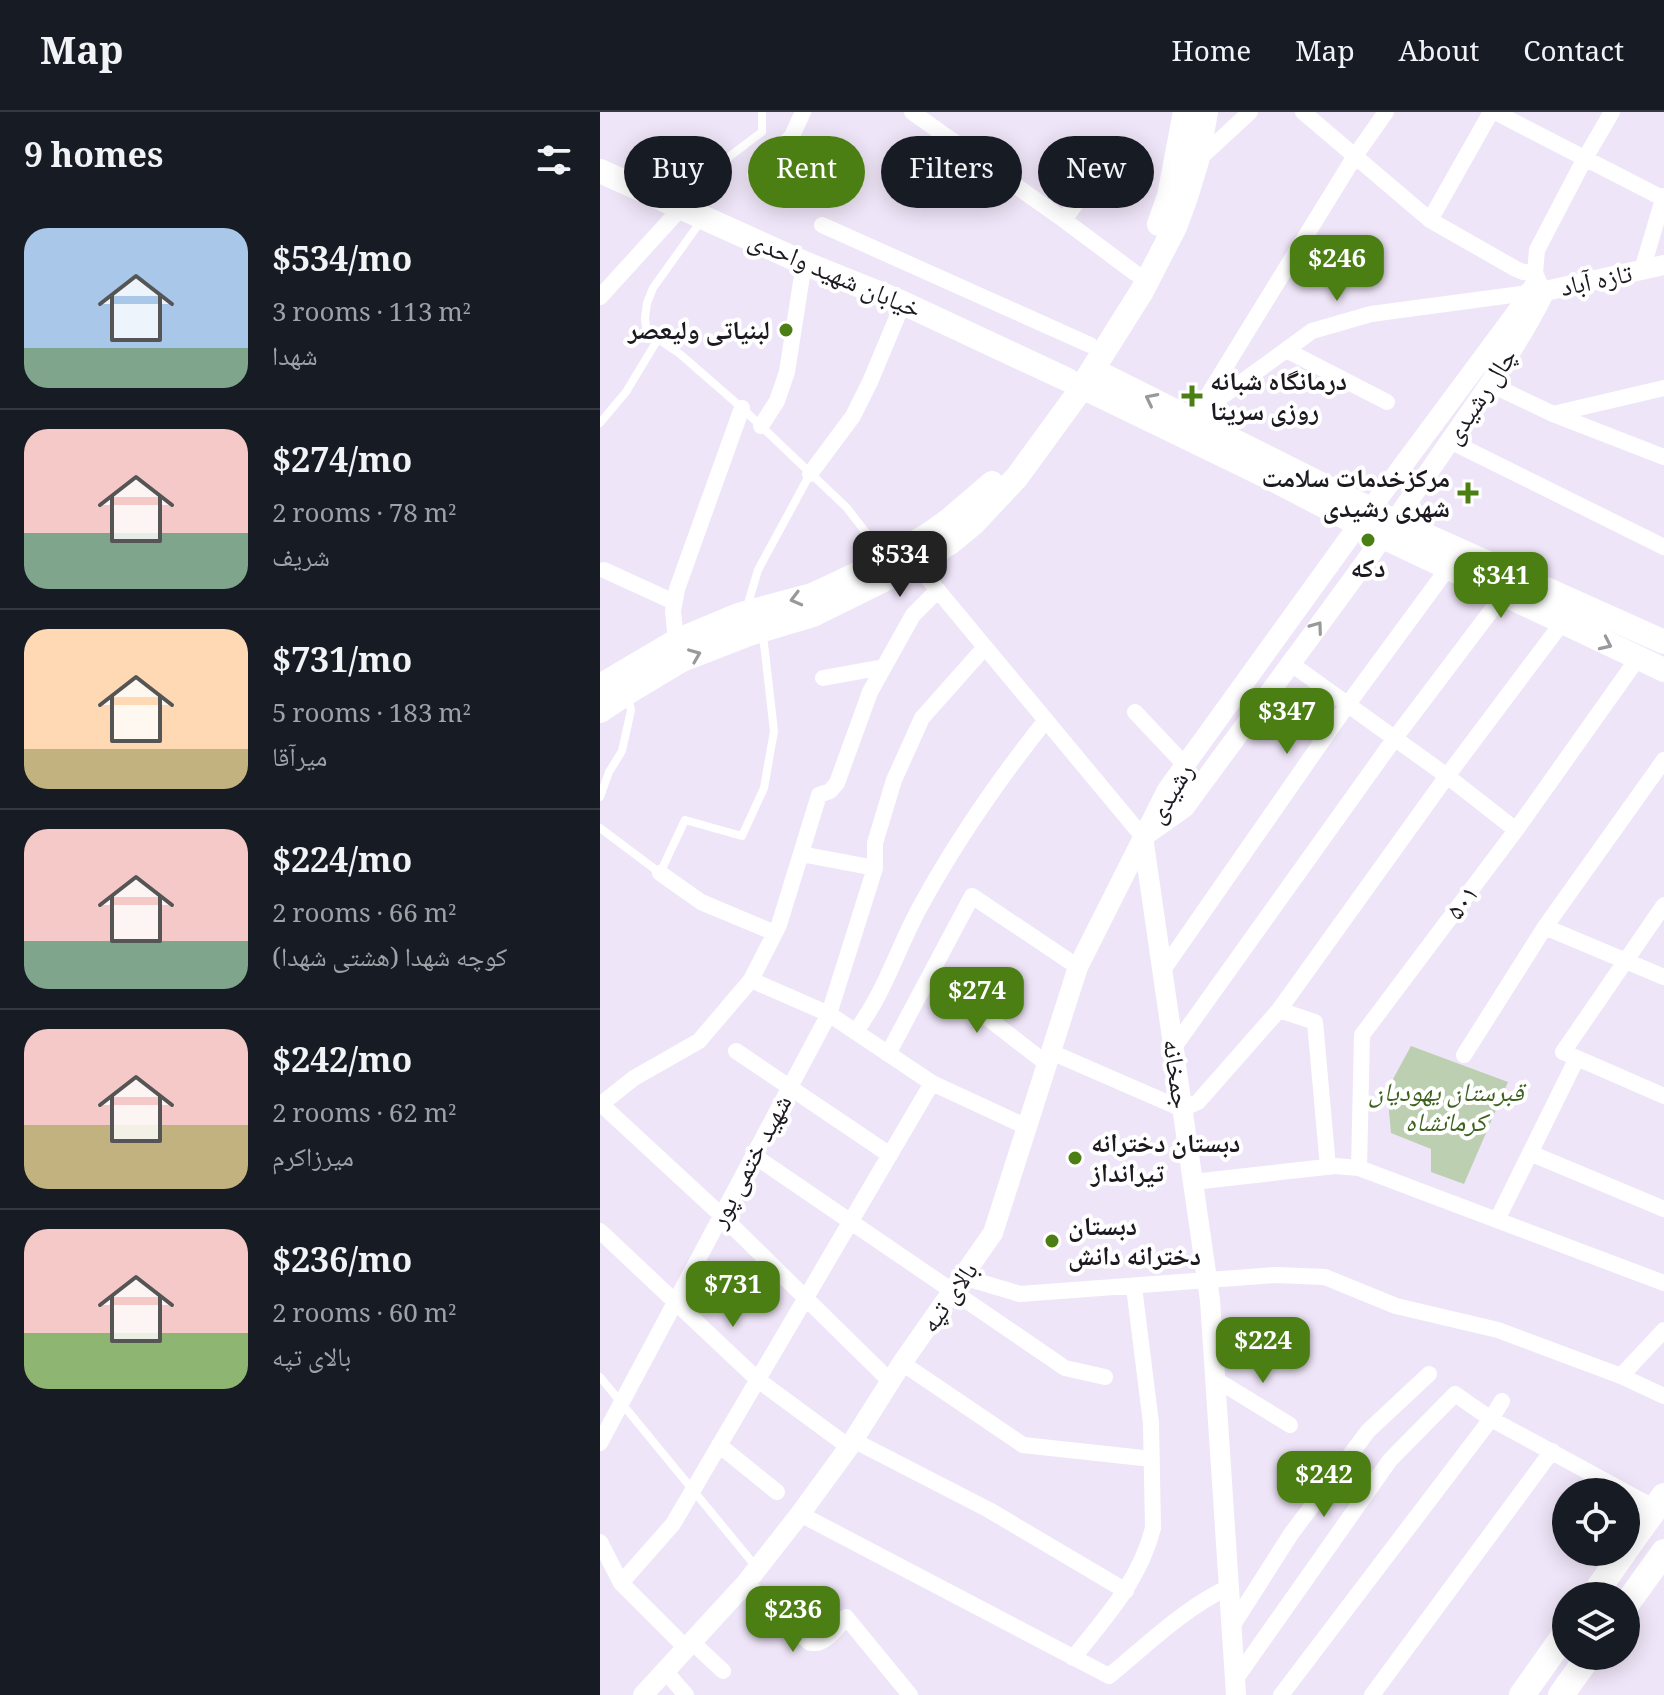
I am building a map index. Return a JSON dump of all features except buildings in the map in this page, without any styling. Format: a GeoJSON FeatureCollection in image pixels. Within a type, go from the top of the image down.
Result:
{"type":"FeatureCollection","features":[{"type":"Feature","properties":{"kind":"main road"},"geometry":{"type":"LineString","coordinates":[[615,685],[682,660],[753,622],[886,559],[949,520],[995,479],[1048,410],[1081,379],[1090,345],[1135,273],[1163,214],[1185,112]]}},
{"type":"Feature","properties":{"kind":"main road"},"geometry":{"type":"LineString","coordinates":[[600,711],[615,685],[676,641],[753,622],[813,615],[916,564],[951,542],[989,507],[1017,477],[1142,291],[1175,227],[1197,161],[1206,112]]}},
{"type":"Feature","properties":{"kind":"main road","name":"خیابان شهید واحدی"},"geometry":{"type":"LineString","coordinates":[[600,171],[804,263],[1081,379]]}},
{"type":"Feature","properties":{"kind":"main road"},"geometry":{"type":"LineString","coordinates":[[1081,379],[1194,416],[1359,525]]}},
{"type":"Feature","properties":{"kind":"main road"},"geometry":{"type":"LineString","coordinates":[[1081,379],[1382,538],[1664,670]]}},
{"type":"Feature","properties":{"kind":"main road"},"geometry":{"type":"LineString","coordinates":[[1382,538],[1664,642]]}},
{"type":"Feature","properties":{"kind":"main road"},"geometry":{"type":"LineString","coordinates":[[1640,1530],[1660,1502]]}},
{"type":"Feature","properties":{"kind":"main road"},"geometry":{"type":"LineString","coordinates":[[1640,1585],[1664,1552]]}},
{"type":"Feature","properties":{"kind":"main road"},"geometry":{"type":"LineString","coordinates":[[1522,1695],[1552,1653]]}},
{"type":"Feature","properties":{"kind":"main road"},"geometry":{"type":"LineString","coordinates":[[1561,1695],[1579,1670]]}},
{"type":"Feature","properties":{"kind":"street"},"geometry":{"type":"LineString","coordinates":[[792,136],[803,112]]}},
{"type":"Feature","properties":{"kind":"street"},"geometry":{"type":"LineString","coordinates":[[912,112],[1135,273]]}},
{"type":"Feature","properties":{"kind":"street"},"geometry":{"type":"LineString","coordinates":[[1197,161],[1250,112]]}},
{"type":"Feature","properties":{"kind":"street"},"geometry":{"type":"LineString","coordinates":[[1303,112],[1430,220],[1523,272],[1536,284]]}},
{"type":"Feature","properties":{"kind":"street"},"geometry":{"type":"LineString","coordinates":[[1194,416],[1355,156],[1386,112]]}},
{"type":"Feature","properties":{"kind":"street"},"geometry":{"type":"LineString","coordinates":[[1430,220],[1493,112],[1664,198],[1642,270]]}},
{"type":"Feature","properties":{"kind":"street"},"geometry":{"type":"LineString","coordinates":[[1536,284],[1537,250],[1612,112]]}},
{"type":"Feature","properties":{"kind":"street"},"geometry":{"type":"LineString","coordinates":[[1064,220],[1073,208]]}},
{"type":"Feature","properties":{"kind":"street"},"geometry":{"type":"LineString","coordinates":[[600,297],[692,212]]}},
{"type":"Feature","properties":{"kind":"street"},"geometry":{"type":"LineString","coordinates":[[822,225],[1090,345]]}},
{"type":"Feature","properties":{"kind":"street"},"geometry":{"type":"LineString","coordinates":[[761,426],[777,401],[787,372],[804,263]]}},
{"type":"Feature","properties":{"kind":"street","name":"تازه آباد"},"geometry":{"type":"LineString","coordinates":[[1536,284],[1664,265]]}},
{"type":"Feature","properties":{"kind":"street"},"geometry":{"type":"LineString","coordinates":[[1194,416],[1312,331],[1371,314],[1536,284]]}},
{"type":"Feature","properties":{"kind":"street","name":"چال رشیدی"},"geometry":{"type":"LineString","coordinates":[[1382,538],[1490,384],[1533,316],[1536,284]]}},
{"type":"Feature","properties":{"kind":"street","name":"چال رشیدی"},"geometry":{"type":"LineString","coordinates":[[1359,525],[1536,284]]}},
{"type":"Feature","properties":{"kind":"street"},"geometry":{"type":"LineString","coordinates":[[810,474],[853,416],[903,303]]}},
{"type":"Feature","properties":{"kind":"street"},"geometry":{"type":"LineString","coordinates":[[1286,350],[1387,402]]}},
{"type":"Feature","properties":{"kind":"street"},"geometry":{"type":"LineString","coordinates":[[1490,384],[1553,414],[1664,457]]}},
{"type":"Feature","properties":{"kind":"street"},"geometry":{"type":"LineString","coordinates":[[1553,414],[1664,388]]}},
{"type":"Feature","properties":{"kind":"street"},"geometry":{"type":"LineString","coordinates":[[676,641],[674,602],[677,589],[742,408]]}},
{"type":"Feature","properties":{"kind":"street"},"geometry":{"type":"LineString","coordinates":[[1450,441],[1664,547]]}},
{"type":"Feature","properties":{"kind":"street"},"geometry":{"type":"LineString","coordinates":[[1394,477],[1402,491],[1417,490]]}},
{"type":"Feature","properties":{"kind":"street"},"geometry":{"type":"LineString","coordinates":[[1359,525],[1355,539],[1367,546],[1382,538]]}},
{"type":"Feature","properties":{"kind":"street","name":"رشیدی"},"geometry":{"type":"LineString","coordinates":[[1143,837],[1167,790],[1359,525]]}},
{"type":"Feature","properties":{"kind":"street","name":"رشیدی"},"geometry":{"type":"LineString","coordinates":[[1143,837],[1185,807],[1382,538]]}},
{"type":"Feature","properties":{"kind":"street"},"geometry":{"type":"LineString","coordinates":[[916,564],[1143,837]]}},
{"type":"Feature","properties":{"kind":"street"},"geometry":{"type":"LineString","coordinates":[[1163,970],[1348,704],[1448,568]]}},
{"type":"Feature","properties":{"kind":"street"},"geometry":{"type":"LineString","coordinates":[[604,570],[674,602]]}},
{"type":"Feature","properties":{"kind":"street"},"geometry":{"type":"LineString","coordinates":[[890,1381],[721,1215],[601,1104],[634,1078],[699,1041],[751,980],[775,933],[819,795],[830,791],[837,783],[870,692],[913,615],[938,590]]}},
{"type":"Feature","properties":{"kind":"street"},"geometry":{"type":"LineString","coordinates":[[1174,1047],[1395,738],[1503,595]]}},
{"type":"Feature","properties":{"kind":"street"},"geometry":{"type":"LineString","coordinates":[[931,974],[1049,1058],[1182,1109],[1198,1102],[1279,1010],[1447,776],[1562,623]]}},
{"type":"Feature","properties":{"kind":"street","name":"شهید ختمی پور"},"geometry":{"type":"LineString","coordinates":[[600,1443],[829,1014],[875,868],[875,843],[894,780],[922,718],[985,647]]}},
{"type":"Feature","properties":{"kind":"street","name":"۵۰۱"},"geometry":{"type":"LineString","coordinates":[[1359,1168],[1362,1035],[1516,830],[1638,658]]}},
{"type":"Feature","properties":{"kind":"street"},"geometry":{"type":"LineString","coordinates":[[1290,663],[1447,776],[1516,830]]}},
{"type":"Feature","properties":{"kind":"street"},"geometry":{"type":"LineString","coordinates":[[823,678],[884,667]]}},
{"type":"Feature","properties":{"kind":"street"},"geometry":{"type":"LineString","coordinates":[[1135,712],[1185,765]]}},
{"type":"Feature","properties":{"kind":"street"},"geometry":{"type":"LineString","coordinates":[[855,1032],[892,970],[918,910],[964,833],[1046,720]]}},
{"type":"Feature","properties":{"kind":"street"},"geometry":{"type":"LineString","coordinates":[[1464,1055],[1545,927],[1664,760]]}},
{"type":"Feature","properties":{"kind":"street","name":"بالای تپه"},"geometry":{"type":"LineString","coordinates":[[643,1695],[752,1576],[800,1514],[851,1444],[902,1363],[993,1233],[1078,967],[1143,837]]}},
{"type":"Feature","properties":{"kind":"street","name":"جمخانه"},"geometry":{"type":"LineString","coordinates":[[1143,837],[1207,1279],[1229,1587],[1231,1690]]}},
{"type":"Feature","properties":{"kind":"street"},"geometry":{"type":"LineString","coordinates":[[801,854],[875,868]]}},
{"type":"Feature","properties":{"kind":"street"},"geometry":{"type":"LineString","coordinates":[[660,873],[701,902],[775,933]]}},
{"type":"Feature","properties":{"kind":"street"},"geometry":{"type":"LineString","coordinates":[[888,1054],[972,896],[1078,967]]}},
{"type":"Feature","properties":{"kind":"street"},"geometry":{"type":"LineString","coordinates":[[1664,905],[1563,1052],[1664,1096]]}},
{"type":"Feature","properties":{"kind":"street"},"geometry":{"type":"LineString","coordinates":[[1545,927],[1664,977]]}},
{"type":"Feature","properties":{"kind":"street"},"geometry":{"type":"LineString","coordinates":[[751,980],[829,1014],[932,1083],[1027,1127]]}},
{"type":"Feature","properties":{"kind":"street"},"geometry":{"type":"LineString","coordinates":[[1279,1010],[1315,1022],[1328,1167]]}},
{"type":"Feature","properties":{"kind":"street"},"geometry":{"type":"LineString","coordinates":[[736,1051],[890,1155]]}},
{"type":"Feature","properties":{"kind":"street"},"geometry":{"type":"LineString","coordinates":[[1497,1220],[1577,1058]]}},
{"type":"Feature","properties":{"kind":"street"},"geometry":{"type":"LineString","coordinates":[[621,1583],[673,1524],[932,1083]]}},
{"type":"Feature","properties":{"kind":"street"},"geometry":{"type":"LineString","coordinates":[[1530,1153],[1664,1209]]}},
{"type":"Feature","properties":{"kind":"street"},"geometry":{"type":"LineString","coordinates":[[753,1155],[851,1222],[958,1284],[1065,1368],[1105,1377]]}},
{"type":"Feature","properties":{"kind":"street"},"geometry":{"type":"LineString","coordinates":[[1193,1182],[1328,1167],[1359,1168],[1664,1283]]}},
{"type":"Feature","properties":{"kind":"street"},"geometry":{"type":"LineString","coordinates":[[600,1231],[758,1380],[851,1444],[989,1510],[1126,1591]]}},
{"type":"Feature","properties":{"kind":"street"},"geometry":{"type":"LineString","coordinates":[[958,1284],[1020,1294],[1275,1275],[1325,1277],[1396,1306],[1498,1330],[1621,1376],[1664,1396]]}},
{"type":"Feature","properties":{"kind":"street"},"geometry":{"type":"LineString","coordinates":[[1073,1658],[1126,1591],[1149,1544],[1153,1528],[1151,1423],[1134,1287]]}},
{"type":"Feature","properties":{"kind":"street"},"geometry":{"type":"LineString","coordinates":[[1621,1376],[1664,1330]]}},
{"type":"Feature","properties":{"kind":"street"},"geometry":{"type":"LineString","coordinates":[[902,1363],[1023,1445],[1152,1459]]}},
{"type":"Feature","properties":{"kind":"street"},"geometry":{"type":"LineString","coordinates":[[1231,1628],[1291,1534],[1368,1431],[1429,1374]]}},
{"type":"Feature","properties":{"kind":"street"},"geometry":{"type":"LineString","coordinates":[[1215,1379],[1290,1425]]}},
{"type":"Feature","properties":{"kind":"street"},"geometry":{"type":"LineString","coordinates":[[1231,1690],[1390,1460],[1455,1394],[1491,1419],[1660,1502]]}},
{"type":"Feature","properties":{"kind":"street"},"geometry":{"type":"LineString","coordinates":[[1281,1695],[1502,1401]]}},
{"type":"Feature","properties":{"kind":"street"},"geometry":{"type":"LineString","coordinates":[[719,1445],[777,1492]]}},
{"type":"Feature","properties":{"kind":"street"},"geometry":{"type":"LineString","coordinates":[[1372,1695],[1552,1451]]}},
{"type":"Feature","properties":{"kind":"street"},"geometry":{"type":"LineString","coordinates":[[800,1514],[1109,1676],[1181,1616],[1229,1587]]}},
{"type":"Feature","properties":{"kind":"street"},"geometry":{"type":"LineString","coordinates":[[600,1542],[606,1568],[689,1645],[723,1671]]}},
{"type":"Feature","properties":{"kind":"street"},"geometry":{"type":"LineString","coordinates":[[752,1576],[810,1643],[823,1642],[846,1617],[910,1695]]}},
{"type":"Feature","properties":{"kind":"street"},"geometry":{"type":"LineString","coordinates":[[665,1671],[686,1695]]}},
{"type":"Feature","properties":{"kind":"lane"},"geometry":{"type":"LineString","coordinates":[[762,112],[762,132],[730,156],[692,212],[653,288],[647,303],[646,327],[742,408],[847,508],[886,559]]}},
{"type":"Feature","properties":{"kind":"lane"},"geometry":{"type":"LineString","coordinates":[[600,423],[626,392],[658,339]]}},
{"type":"Feature","properties":{"kind":"lane"},"geometry":{"type":"LineString","coordinates":[[600,828],[660,873],[685,820],[742,836],[764,788],[774,731],[753,622],[758,570],[810,474]]}},
{"type":"Feature","properties":{"kind":"lane"},"geometry":{"type":"LineString","coordinates":[[600,797],[609,772],[622,751],[631,710],[615,685]]}},
{"type":"Feature","properties":{"kind":"lane"},"geometry":{"type":"LineString","coordinates":[[600,1377],[693,1490],[752,1576]]}},
{"type":"Feature","properties":{"kind":"green space","name":"قبرستان یهودیان کرمانشاه"},"geometry":{"type":"Polygon","coordinates":[[[1411,1046],[1508,1082],[1464,1184],[1431,1172],[1431,1149],[1391,1133],[1387,1090],[1411,1046]]]}},
{"type":"Feature","properties":{"kind":"place","name":"لبنیاتی ولیعصر"},"geometry":{"type":"Point","coordinates":[786,330]}},
{"type":"Feature","properties":{"kind":"place","name":"درمانگاه شبانه روزی سریتا"},"geometry":{"type":"Point","coordinates":[1192,396]}},
{"type":"Feature","properties":{"kind":"place","name":"مرکزخدمات سلامت شهری رشیدی"},"geometry":{"type":"Point","coordinates":[1468,493]}},
{"type":"Feature","properties":{"kind":"place","name":"دکه"},"geometry":{"type":"Point","coordinates":[1368,540]}},
{"type":"Feature","properties":{"kind":"place","name":"دبستان دخترانه تیرانداز"},"geometry":{"type":"Point","coordinates":[1075,1158]}},
{"type":"Feature","properties":{"kind":"place","name":"دبستان دخترانه دانش"},"geometry":{"type":"Point","coordinates":[1052,1241]}}]}
